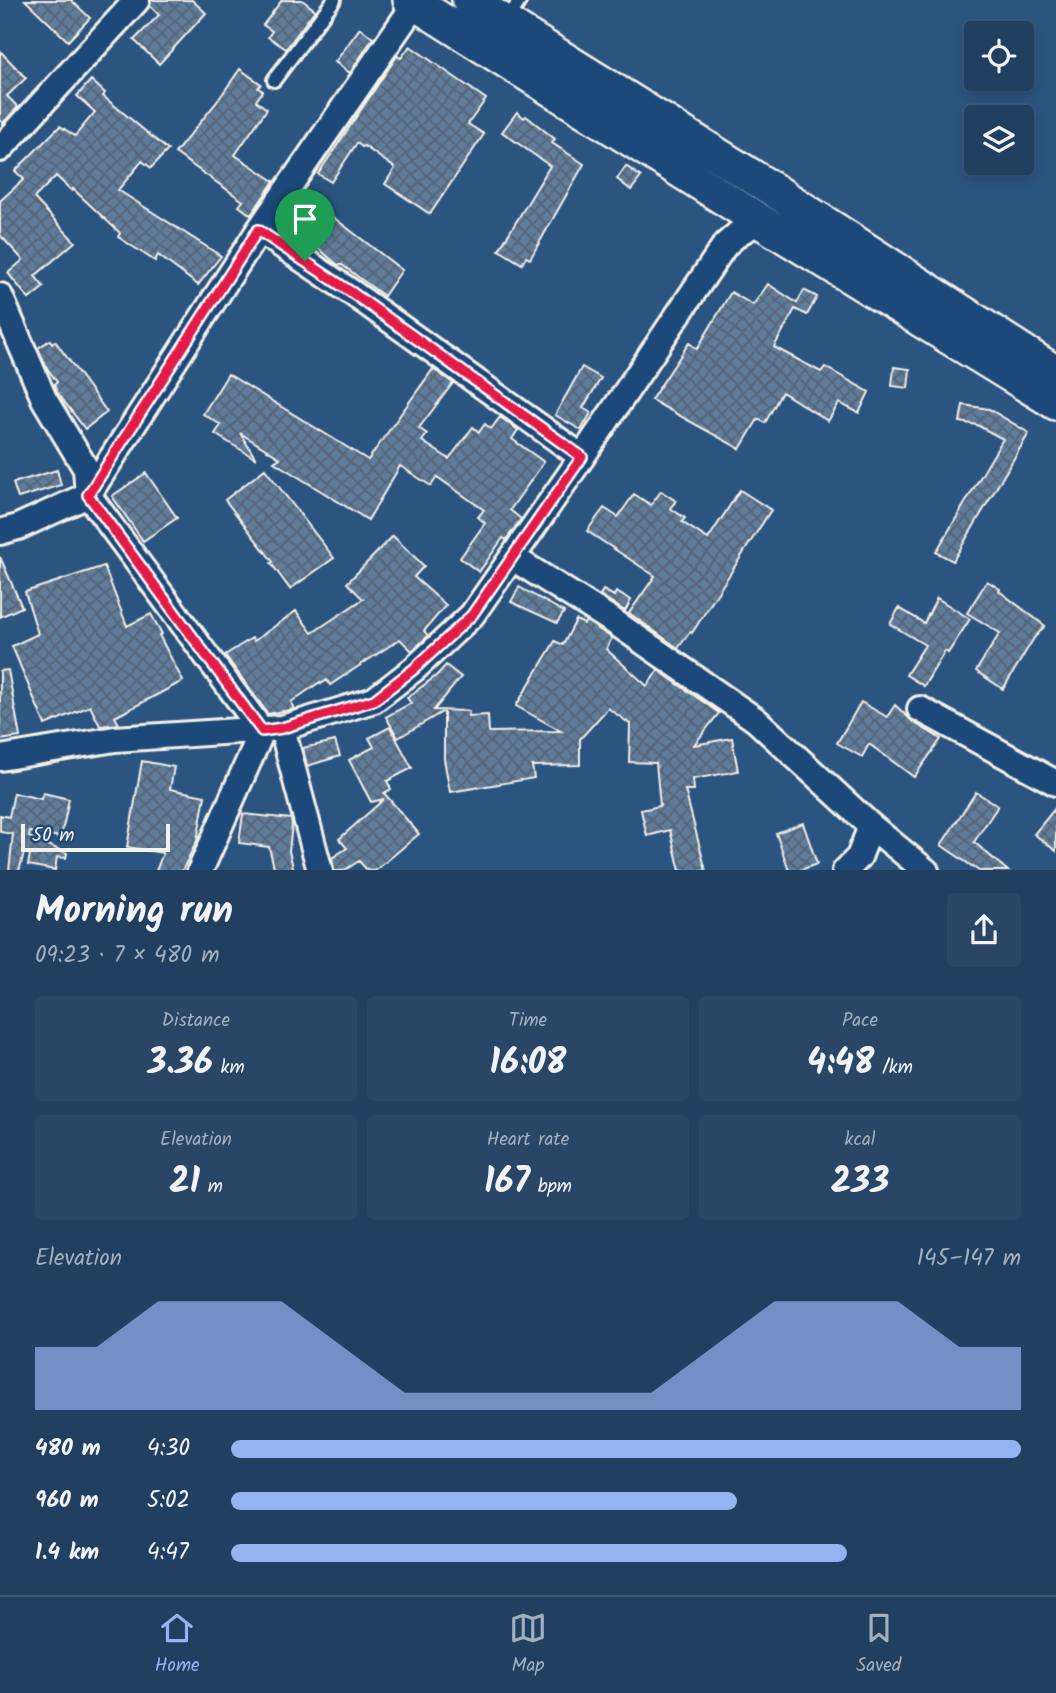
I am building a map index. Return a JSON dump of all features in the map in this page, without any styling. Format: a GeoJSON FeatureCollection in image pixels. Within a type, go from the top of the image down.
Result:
{"type":"FeatureCollection","features":[{"type":"Feature","properties":{"kind":"street"},"geometry":{"type":"LineString","coordinates":[[0,149],[137,0]]}},
{"type":"Feature","properties":{"kind":"street"},"geometry":{"type":"LineString","coordinates":[[470,0],[513,11],[772,190],[1056,373]]}},
{"type":"Feature","properties":{"kind":"street"},"geometry":{"type":"LineString","coordinates":[[0,532],[18,527],[88,495],[258,230],[412,2],[760,222],[1056,403]]}},
{"type":"Feature","properties":{"kind":"street"},"geometry":{"type":"LineString","coordinates":[[0,758],[116,739],[272,729],[374,700],[414,669],[472,615],[724,245],[740,232],[760,222]]}},
{"type":"Feature","properties":{"kind":"street"},"geometry":{"type":"LineString","coordinates":[[258,230],[351,292],[582,457]]}},
{"type":"Feature","properties":{"kind":"street"},"geometry":{"type":"LineString","coordinates":[[0,296],[44,399],[86,469],[88,495],[272,729],[320,870]]}},
{"type":"Feature","properties":{"kind":"street"},"geometry":{"type":"LineString","coordinates":[[513,558],[613,621],[756,720],[871,826],[926,870]]}},
{"type":"Feature","properties":{"kind":"street"},"geometry":{"type":"LineString","coordinates":[[920,709],[1056,783]]}},
{"type":"Feature","properties":{"kind":"street"},"geometry":{"type":"LineString","coordinates":[[200,870],[272,729]]}},
{"type":"Feature","properties":{"kind":"street"},"geometry":{"type":"LineString","coordinates":[[845,870],[859,857],[871,826]]}},
{"type":"Feature","properties":{"kind":"lane"},"geometry":{"type":"LineString","coordinates":[[274,80],[332,1]]}},
{"type":"Feature","properties":{"kind":"building"},"geometry":{"type":"Polygon","coordinates":[[[25,0],[71,0],[90,18],[68,41],[25,0]]]}},
{"type":"Feature","properties":{"kind":"building"},"geometry":{"type":"Polygon","coordinates":[[[151,0],[192,0],[206,13],[159,64],[134,40],[159,15],[150,6],[151,0]]]}},
{"type":"Feature","properties":{"kind":"building"},"geometry":{"type":"Polygon","coordinates":[[[282,0],[302,0],[315,10],[286,49],[268,37],[272,31],[263,25],[282,0]]]}},
{"type":"Feature","properties":{"kind":"building"},"geometry":{"type":"Polygon","coordinates":[[[360,28],[373,38],[350,73],[335,62],[360,28]]]}},
{"type":"Feature","properties":{"kind":"building"},"geometry":{"type":"Polygon","coordinates":[[[410,46],[486,99],[468,124],[484,134],[430,214],[385,184],[395,168],[357,143],[331,182],[318,174],[397,56],[401,58],[410,46]]]}},
{"type":"Feature","properties":{"kind":"building"},"geometry":{"type":"Polygon","coordinates":[[[0,51],[26,78],[7,96],[18,107],[3,123],[0,120],[0,51]]]}},
{"type":"Feature","properties":{"kind":"building"},"geometry":{"type":"Polygon","coordinates":[[[240,69],[261,84],[258,88],[263,91],[256,101],[267,109],[235,155],[274,181],[251,215],[239,206],[243,201],[175,153],[240,69]]]}},
{"type":"Feature","properties":{"kind":"building"},"geometry":{"type":"Polygon","coordinates":[[[91,80],[105,93],[103,96],[168,150],[151,168],[142,161],[118,190],[221,256],[198,285],[158,255],[155,261],[118,237],[120,233],[56,176],[34,198],[75,242],[35,276],[44,287],[29,299],[8,273],[23,260],[0,235],[0,201],[24,179],[15,171],[60,126],[75,136],[95,112],[77,96],[91,80]]]}},
{"type":"Feature","properties":{"kind":"building"},"geometry":{"type":"Polygon","coordinates":[[[517,112],[555,139],[552,143],[584,164],[530,259],[526,257],[522,264],[499,250],[550,166],[502,132],[517,112]]]}},
{"type":"Feature","properties":{"kind":"building"},"geometry":{"type":"Polygon","coordinates":[[[626,166],[641,177],[631,190],[617,179],[626,166]]]}},
{"type":"Feature","properties":{"kind":"building"},"geometry":{"type":"Polygon","coordinates":[[[316,204],[402,270],[384,296],[342,265],[338,265],[312,243],[310,246],[296,237],[299,234],[296,232],[316,204]]]}},
{"type":"Feature","properties":{"kind":"building"},"geometry":{"type":"Polygon","coordinates":[[[768,284],[797,303],[804,290],[817,297],[807,315],[795,309],[774,347],[821,372],[825,367],[869,392],[859,413],[839,403],[828,421],[782,392],[765,423],[758,419],[740,449],[651,400],[689,343],[697,349],[731,292],[753,305],[768,284]]]}},
{"type":"Feature","properties":{"kind":"building"},"geometry":{"type":"Polygon","coordinates":[[[50,340],[52,344],[55,341],[107,412],[85,429],[57,392],[54,385],[57,382],[38,348],[50,340]]]}},
{"type":"Feature","properties":{"kind":"building"},"geometry":{"type":"Polygon","coordinates":[[[582,367],[601,378],[583,408],[591,413],[581,430],[555,415],[582,367]]]}},
{"type":"Feature","properties":{"kind":"building"},"geometry":{"type":"Polygon","coordinates":[[[894,367],[910,369],[908,388],[892,386],[894,367]]]}},
{"type":"Feature","properties":{"kind":"building"},"geometry":{"type":"Polygon","coordinates":[[[433,369],[453,383],[419,428],[427,434],[422,441],[449,459],[473,427],[479,432],[485,424],[491,429],[500,417],[518,430],[512,439],[544,462],[510,510],[521,519],[506,540],[503,538],[479,572],[460,558],[485,523],[478,517],[484,510],[437,477],[431,486],[400,466],[368,520],[274,462],[280,458],[240,433],[256,459],[215,434],[221,425],[203,414],[228,374],[368,460],[433,369]]]}},
{"type":"Feature","properties":{"kind":"building"},"geometry":{"type":"Polygon","coordinates":[[[963,405],[989,409],[1029,433],[953,561],[936,552],[1003,439],[977,425],[960,422],[963,405]]]}},
{"type":"Feature","properties":{"kind":"building"},"geometry":{"type":"Polygon","coordinates":[[[265,469],[334,558],[290,589],[271,563],[273,562],[225,500],[265,469]]]}},
{"type":"Feature","properties":{"kind":"building"},"geometry":{"type":"Polygon","coordinates":[[[57,470],[61,485],[18,498],[13,483],[57,470]]]}},
{"type":"Feature","properties":{"kind":"building"},"geometry":{"type":"Polygon","coordinates":[[[146,473],[177,518],[143,541],[112,496],[146,473]]]}},
{"type":"Feature","properties":{"kind":"building"},"geometry":{"type":"Polygon","coordinates":[[[740,490],[771,510],[692,633],[690,632],[678,648],[629,613],[655,576],[587,531],[604,508],[618,517],[634,494],[651,505],[661,491],[676,501],[670,508],[685,518],[682,522],[708,539],[740,490]]]}},
{"type":"Feature","properties":{"kind":"building"},"geometry":{"type":"Polygon","coordinates":[[[393,536],[424,566],[414,577],[446,605],[424,631],[428,636],[412,651],[400,639],[330,685],[327,680],[321,684],[320,682],[291,702],[294,709],[268,714],[225,655],[252,638],[254,641],[296,611],[312,633],[363,599],[347,583],[393,536]]]}},
{"type":"Feature","properties":{"kind":"building"},"geometry":{"type":"Polygon","coordinates":[[[0,557],[22,607],[0,617],[0,557]]]}},
{"type":"Feature","properties":{"kind":"building"},"geometry":{"type":"Polygon","coordinates":[[[104,566],[127,626],[151,614],[183,681],[115,717],[119,724],[100,726],[90,706],[45,725],[12,646],[38,634],[25,592],[104,566]]]}},
{"type":"Feature","properties":{"kind":"building"},"geometry":{"type":"Polygon","coordinates":[[[987,581],[1045,626],[1034,638],[1003,689],[976,671],[1000,633],[967,613],[987,581]]]}},
{"type":"Feature","properties":{"kind":"building"},"geometry":{"type":"Polygon","coordinates":[[[519,587],[564,612],[557,623],[511,602],[519,587]]]}},
{"type":"Feature","properties":{"kind":"building"},"geometry":{"type":"Polygon","coordinates":[[[603,590],[614,596],[616,592],[631,600],[625,611],[600,595],[603,590]]]}},
{"type":"Feature","properties":{"kind":"building"},"geometry":{"type":"Polygon","coordinates":[[[937,598],[970,619],[948,653],[945,651],[924,686],[906,675],[925,645],[890,624],[899,608],[924,623],[937,598]]]}},
{"type":"Feature","properties":{"kind":"building"},"geometry":{"type":"Polygon","coordinates":[[[576,620],[584,624],[586,621],[612,638],[606,649],[647,686],[658,670],[719,713],[694,745],[732,738],[738,771],[693,779],[694,790],[685,790],[706,870],[680,870],[670,830],[647,836],[641,810],[660,806],[656,763],[629,762],[630,724],[608,708],[580,739],[580,765],[532,766],[534,778],[450,792],[444,759],[444,711],[398,738],[386,717],[411,703],[407,698],[446,665],[461,677],[434,710],[469,711],[468,716],[488,715],[489,732],[561,731],[516,706],[555,641],[563,645],[576,620]]]}},
{"type":"Feature","properties":{"kind":"building"},"geometry":{"type":"Polygon","coordinates":[[[8,670],[20,737],[0,740],[0,671],[8,670]]]}},
{"type":"Feature","properties":{"kind":"building"},"geometry":{"type":"Polygon","coordinates":[[[861,702],[887,717],[895,705],[913,722],[941,739],[914,777],[869,744],[862,757],[837,743],[861,702]]]}},
{"type":"Feature","properties":{"kind":"building"},"geometry":{"type":"Polygon","coordinates":[[[390,727],[412,768],[387,781],[391,789],[384,793],[419,834],[376,870],[367,870],[359,861],[345,870],[334,870],[332,858],[347,848],[339,839],[384,799],[371,802],[349,760],[374,747],[369,738],[390,727]]]}},
{"type":"Feature","properties":{"kind":"building"},"geometry":{"type":"Polygon","coordinates":[[[335,741],[340,756],[307,766],[303,748],[335,741]]]}},
{"type":"Feature","properties":{"kind":"building"},"geometry":{"type":"Polygon","coordinates":[[[142,761],[174,767],[170,789],[205,796],[197,841],[182,870],[156,870],[163,853],[127,847],[142,761]]]}},
{"type":"Feature","properties":{"kind":"building"},"geometry":{"type":"Polygon","coordinates":[[[976,792],[998,806],[974,842],[1007,870],[978,870],[941,845],[976,792]]]}},
{"type":"Feature","properties":{"kind":"building"},"geometry":{"type":"Polygon","coordinates":[[[14,793],[41,799],[43,793],[69,799],[61,837],[30,832],[29,837],[67,853],[66,858],[57,857],[55,870],[28,865],[30,854],[24,853],[19,870],[9,870],[13,834],[0,832],[0,815],[9,817],[14,793]]]}},
{"type":"Feature","properties":{"kind":"building"},"geometry":{"type":"Polygon","coordinates":[[[1056,807],[1056,851],[1034,834],[1056,807]]]}},
{"type":"Feature","properties":{"kind":"building"},"geometry":{"type":"Polygon","coordinates":[[[243,814],[291,819],[289,851],[294,870],[275,870],[269,847],[239,843],[243,814]]]}},
{"type":"Feature","properties":{"kind":"building"},"geometry":{"type":"Polygon","coordinates":[[[803,823],[817,864],[801,870],[789,870],[776,833],[803,823]]]}},
{"type":"Feature","properties":{"kind":"route"},"geometry":{"type":"LineString","coordinates":[[258,230],[305,261],[582,457],[472,615],[414,669],[374,700],[282,728],[262,731],[88,495],[258,230]]}}]}
